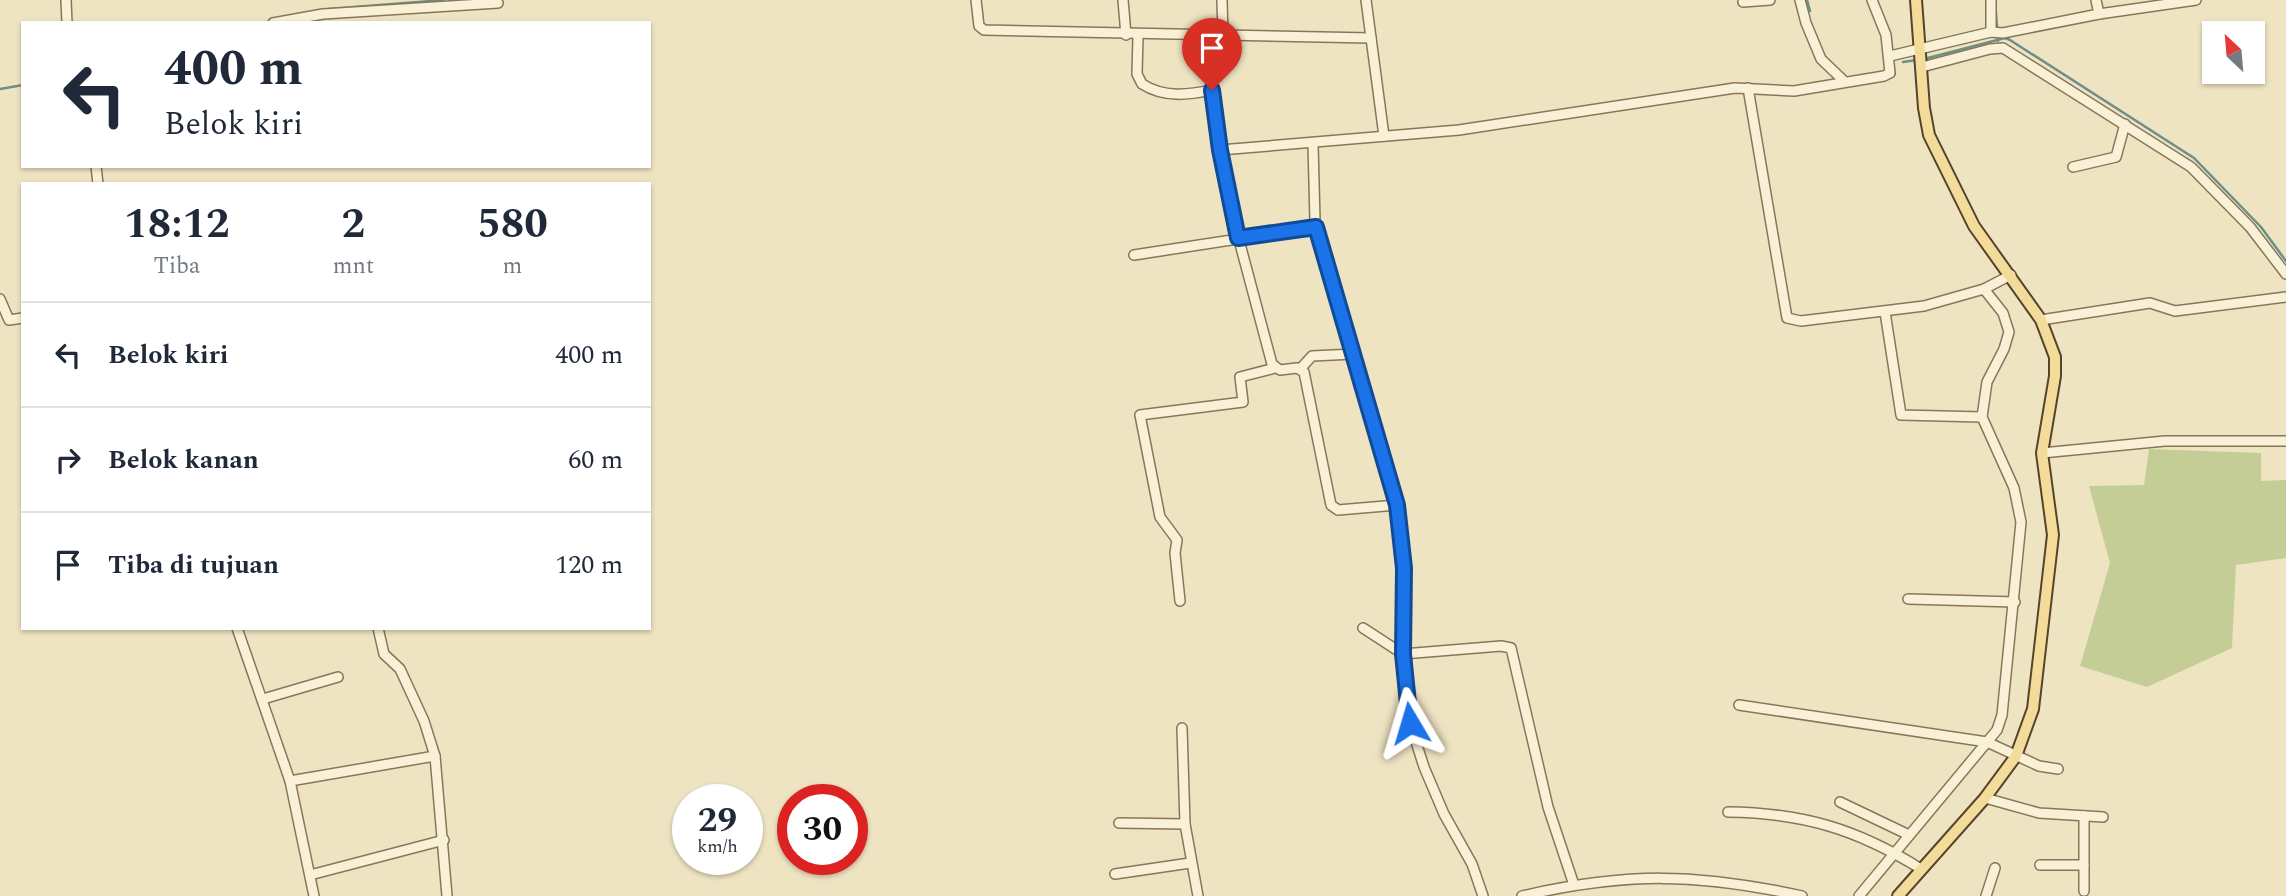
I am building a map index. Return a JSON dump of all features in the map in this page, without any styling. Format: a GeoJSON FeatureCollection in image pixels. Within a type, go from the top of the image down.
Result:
{"type":"FeatureCollection","features":[{"type":"Feature","properties":{"kind":"main road"},"geometry":{"type":"LineString","coordinates":[[1898,896],[1985,798],[2012,754],[2033,709],[2052,555],[2050,507],[2042,472],[2042,453],[2055,376],[2054,357],[2041,320],[1974,226],[1929,135],[1919,58],[1916,0]]}},
{"type":"Feature","properties":{"kind":"street"},"geometry":{"type":"LineString","coordinates":[[66,0],[67,21]]}},
{"type":"Feature","properties":{"kind":"street"},"geometry":{"type":"LineString","coordinates":[[976,0],[979,26],[984,30],[1138,36],[1371,38]]}},
{"type":"Feature","properties":{"kind":"street"},"geometry":{"type":"LineString","coordinates":[[1123,0],[1126,35]]}},
{"type":"Feature","properties":{"kind":"street"},"geometry":{"type":"LineString","coordinates":[[1222,0],[1223,37]]}},
{"type":"Feature","properties":{"kind":"street"},"geometry":{"type":"LineString","coordinates":[[1366,0],[1384,136]]}},
{"type":"Feature","properties":{"kind":"street"},"geometry":{"type":"LineString","coordinates":[[1744,2],[1770,0]]}},
{"type":"Feature","properties":{"kind":"street"},"geometry":{"type":"LineString","coordinates":[[1220,150],[1313,144],[1554,117],[1632,103],[1748,88],[1794,91],[1888,75],[1891,56],[1872,0]]}},
{"type":"Feature","properties":{"kind":"street"},"geometry":{"type":"LineString","coordinates":[[1992,0],[1995,33]]}},
{"type":"Feature","properties":{"kind":"street"},"geometry":{"type":"LineString","coordinates":[[2096,0],[2099,14]]}},
{"type":"Feature","properties":{"kind":"street"},"geometry":{"type":"LineString","coordinates":[[1919,58],[1995,33],[2196,0]]}},
{"type":"Feature","properties":{"kind":"street"},"geometry":{"type":"LineString","coordinates":[[1806,1],[1821,59],[1844,82]]}},
{"type":"Feature","properties":{"kind":"street"},"geometry":{"type":"LineString","coordinates":[[284,21],[323,14],[498,3]]}},
{"type":"Feature","properties":{"kind":"street"},"geometry":{"type":"LineString","coordinates":[[1138,36],[1137,74],[1142,84],[1165,93],[1180,95],[1212,90]]}},
{"type":"Feature","properties":{"kind":"street"},"geometry":{"type":"LineString","coordinates":[[1206,37],[1220,150],[1238,238],[1275,368]]}},
{"type":"Feature","properties":{"kind":"street"},"geometry":{"type":"LineString","coordinates":[[1891,56],[1919,58],[2003,48],[2191,167],[2250,227],[2286,274]]}},
{"type":"Feature","properties":{"kind":"street"},"geometry":{"type":"LineString","coordinates":[[1748,88],[1787,318],[1801,321],[1924,306],[1985,288],[2008,276]]}},
{"type":"Feature","properties":{"kind":"street"},"geometry":{"type":"LineString","coordinates":[[2073,167],[2116,157],[2125,124]]}},
{"type":"Feature","properties":{"kind":"street"},"geometry":{"type":"LineString","coordinates":[[1313,144],[1316,227],[1397,505],[1406,605],[1403,654],[1406,701],[1415,740],[1444,814],[1472,864],[1483,896]]}},
{"type":"Feature","properties":{"kind":"street"},"geometry":{"type":"LineString","coordinates":[[1134,255],[1316,227]]}},
{"type":"Feature","properties":{"kind":"street"},"geometry":{"type":"LineString","coordinates":[[1859,896],[1989,743],[2002,715],[2021,522],[2014,488],[1982,417],[1987,382],[2004,349],[2009,332],[2003,313],[1985,288]]}},
{"type":"Feature","properties":{"kind":"street"},"geometry":{"type":"LineString","coordinates":[[2041,320],[2150,303],[2166,310],[2184,310],[2286,297]]}},
{"type":"Feature","properties":{"kind":"street"},"geometry":{"type":"LineString","coordinates":[[0,299],[9,320],[21,318]]}},
{"type":"Feature","properties":{"kind":"street"},"geometry":{"type":"LineString","coordinates":[[1885,312],[1901,415],[1982,417]]}},
{"type":"Feature","properties":{"kind":"street"},"geometry":{"type":"LineString","coordinates":[[1180,601],[1175,553],[1177,540],[1160,517],[1140,415],[1244,402],[1240,377],[1275,368],[1301,368],[1312,356],[1354,354]]}},
{"type":"Feature","properties":{"kind":"street"},"geometry":{"type":"LineString","coordinates":[[1301,368],[1305,375],[1334,509],[1397,505]]}},
{"type":"Feature","properties":{"kind":"street"},"geometry":{"type":"LineString","coordinates":[[2042,453],[2165,441],[2286,441]]}},
{"type":"Feature","properties":{"kind":"street"},"geometry":{"type":"LineString","coordinates":[[1908,599],[2015,602]]}},
{"type":"Feature","properties":{"kind":"street"},"geometry":{"type":"LineString","coordinates":[[1363,628],[1403,654],[1502,646],[1511,648],[1548,807],[1574,885]]}},
{"type":"Feature","properties":{"kind":"street"},"geometry":{"type":"LineString","coordinates":[[239,630],[290,781],[314,896]]}},
{"type":"Feature","properties":{"kind":"street"},"geometry":{"type":"LineString","coordinates":[[378,630],[384,654],[400,669],[425,721],[435,756],[447,896]]}},
{"type":"Feature","properties":{"kind":"street"},"geometry":{"type":"LineString","coordinates":[[263,699],[338,677]]}},
{"type":"Feature","properties":{"kind":"street"},"geometry":{"type":"LineString","coordinates":[[1739,705],[1989,743],[2039,766],[2058,769]]}},
{"type":"Feature","properties":{"kind":"street"},"geometry":{"type":"LineString","coordinates":[[1182,727],[1185,824],[1198,896]]}},
{"type":"Feature","properties":{"kind":"street"},"geometry":{"type":"LineString","coordinates":[[290,781],[435,756]]}},
{"type":"Feature","properties":{"kind":"street"},"geometry":{"type":"LineString","coordinates":[[1985,798],[2039,813],[2103,817]]}},
{"type":"Feature","properties":{"kind":"street"},"geometry":{"type":"LineString","coordinates":[[1840,802],[1909,835]]}},
{"type":"Feature","properties":{"kind":"street"},"geometry":{"type":"LineString","coordinates":[[1728,812],[1783,815],[1864,836],[1921,869]]}},
{"type":"Feature","properties":{"kind":"street"},"geometry":{"type":"LineString","coordinates":[[2084,816],[2084,891]]}},
{"type":"Feature","properties":{"kind":"street"},"geometry":{"type":"LineString","coordinates":[[1119,824],[1185,824]]}},
{"type":"Feature","properties":{"kind":"street"},"geometry":{"type":"LineString","coordinates":[[310,875],[444,840]]}},
{"type":"Feature","properties":{"kind":"street"},"geometry":{"type":"LineString","coordinates":[[1115,873],[1191,863]]}},
{"type":"Feature","properties":{"kind":"street"},"geometry":{"type":"LineString","coordinates":[[2040,865],[2084,865]]}},
{"type":"Feature","properties":{"kind":"street"},"geometry":{"type":"LineString","coordinates":[[1986,896],[1996,868]]}},
{"type":"Feature","properties":{"kind":"street"},"geometry":{"type":"LineString","coordinates":[[1522,896],[1574,885],[1641,878],[1694,877],[1802,896]]}},
{"type":"Feature","properties":{"kind":"green space"},"geometry":{"type":"Polygon","coordinates":[[[2149,449],[2261,453],[2261,481],[2286,480],[2286,558],[2236,565],[2232,648],[2147,687],[2080,666],[2110,563],[2089,486],[2144,485],[2149,449]]]}},
{"type":"Feature","properties":{"kind":"waterway"},"geometry":{"type":"LineString","coordinates":[[329,9],[443,0]]}},
{"type":"Feature","properties":{"kind":"waterway"},"geometry":{"type":"LineString","coordinates":[[1807,0],[1810,11]]}},
{"type":"Feature","properties":{"kind":"waterway"},"geometry":{"type":"LineString","coordinates":[[1995,0],[1998,41]]}},
{"type":"Feature","properties":{"kind":"waterway"},"geometry":{"type":"LineString","coordinates":[[1924,59],[2005,38],[2010,40],[2194,158],[2261,227],[2286,261]]}},
{"type":"Feature","properties":{"kind":"waterway"},"geometry":{"type":"LineString","coordinates":[[1903,62],[1917,60]]}},
{"type":"Feature","properties":{"kind":"waterway"},"geometry":{"type":"LineString","coordinates":[[0,89],[21,85]]}},
{"type":"Feature","properties":{"kind":"route"},"geometry":{"type":"LineString","coordinates":[[1212,90],[1220,150],[1238,238],[1316,227],[1397,505],[1404,568],[1406,605],[1403,654],[1410,723]]}}]}
